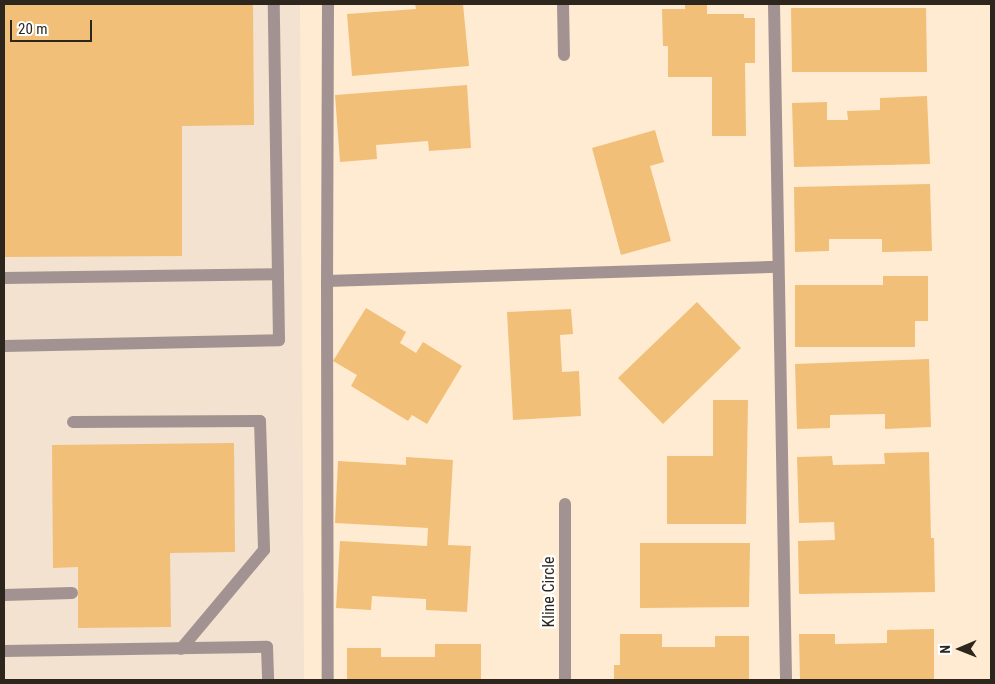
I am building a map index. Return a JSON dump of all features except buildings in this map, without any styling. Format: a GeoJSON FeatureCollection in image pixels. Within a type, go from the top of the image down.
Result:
{"type":"FeatureCollection","features":[{"type":"Feature","properties":{"kind":"street"},"geometry":{"type":"LineString","coordinates":[[4,346],[279,340],[274,4]]}},
{"type":"Feature","properties":{"kind":"street"},"geometry":{"type":"LineString","coordinates":[[328,4],[328,680]]}},
{"type":"Feature","properties":{"kind":"street"},"geometry":{"type":"LineString","coordinates":[[563,4],[564,55]]}},
{"type":"Feature","properties":{"kind":"street"},"geometry":{"type":"LineString","coordinates":[[774,4],[786,680]]}},
{"type":"Feature","properties":{"kind":"street"},"geometry":{"type":"LineString","coordinates":[[327,281],[778,267]]}},
{"type":"Feature","properties":{"kind":"street"},"geometry":{"type":"LineString","coordinates":[[4,278],[278,274]]}},
{"type":"Feature","properties":{"kind":"street"},"geometry":{"type":"LineString","coordinates":[[73,422],[260,421],[264,550],[181,649]]}},
{"type":"Feature","properties":{"kind":"street","name":"Kline Circle"},"geometry":{"type":"LineString","coordinates":[[565,504],[565,680]]}},
{"type":"Feature","properties":{"kind":"street"},"geometry":{"type":"LineString","coordinates":[[4,595],[72,593]]}},
{"type":"Feature","properties":{"kind":"street"},"geometry":{"type":"LineString","coordinates":[[4,651],[267,648],[268,680]]}},
{"type":"Feature","properties":{"kind":"shaded area"},"geometry":{"type":"Polygon","coordinates":[[[4,4],[300,4],[304,680],[4,680],[4,4]]]}}]}
